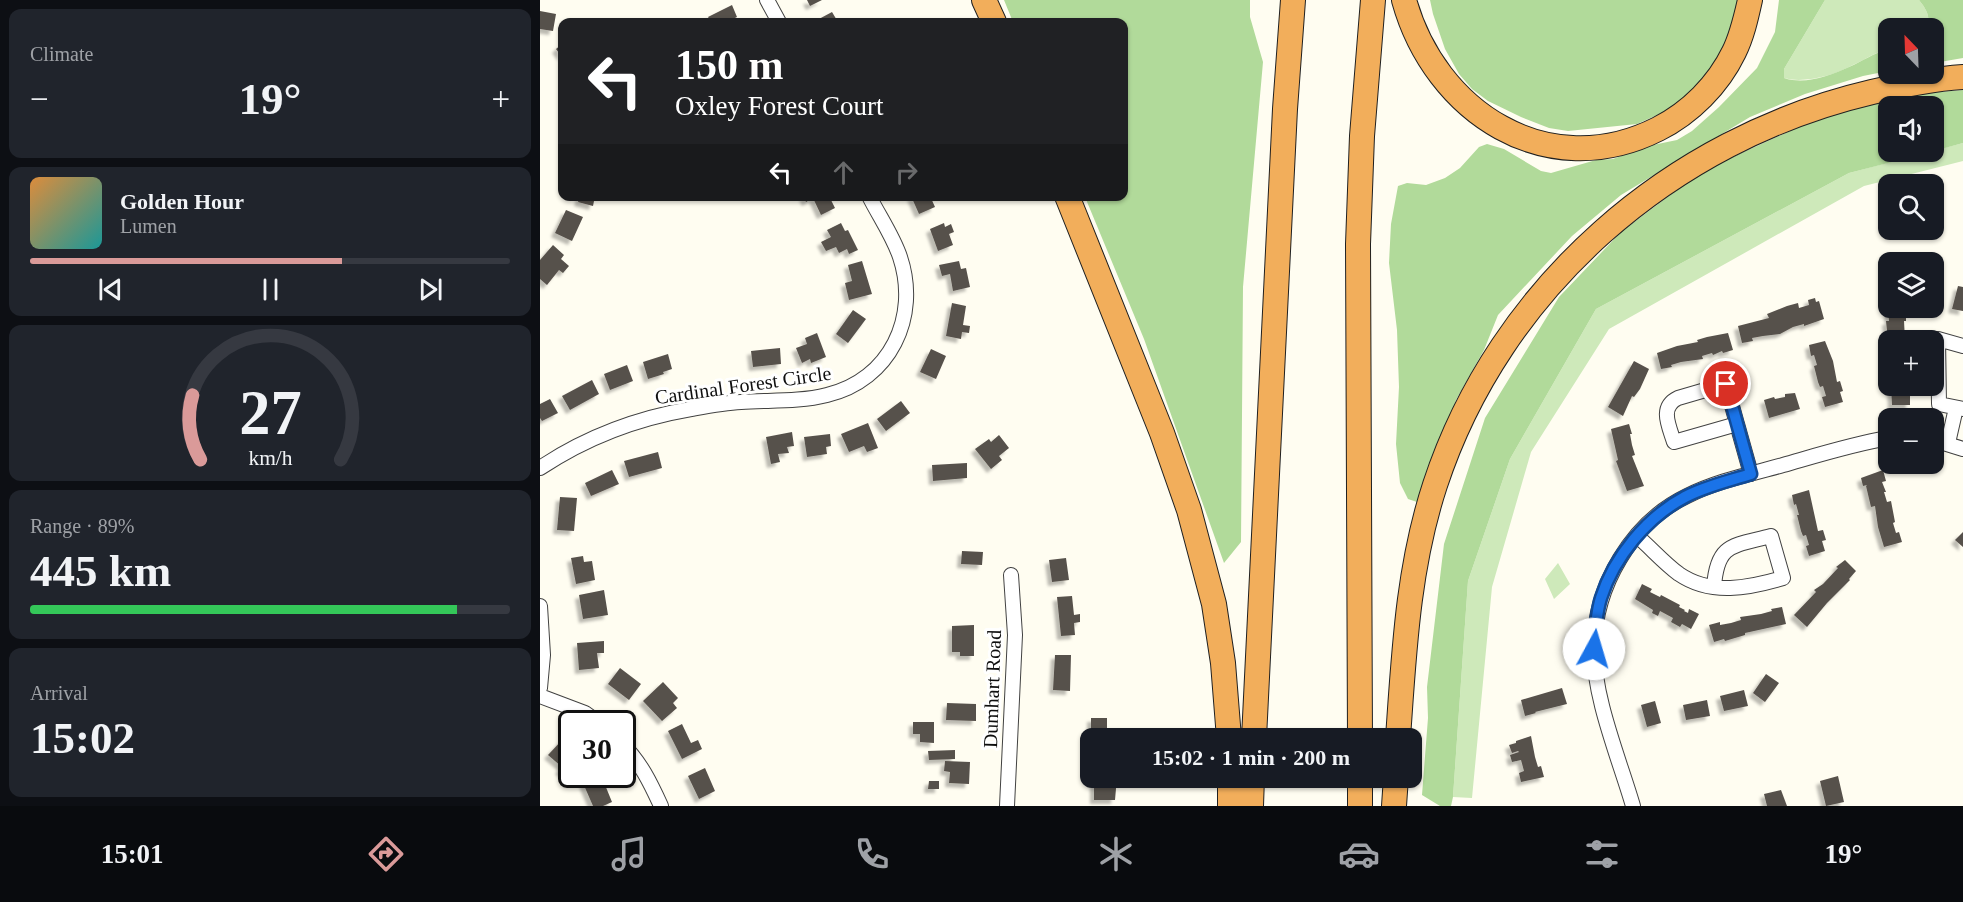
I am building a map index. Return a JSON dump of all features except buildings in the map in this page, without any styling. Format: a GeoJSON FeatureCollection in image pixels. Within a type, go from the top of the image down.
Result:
{"type":"FeatureCollection","features":[{"type":"Feature","properties":{"kind":"highway"},"geometry":{"type":"LineString","coordinates":[[984,0],[992,18]]}},
{"type":"Feature","properties":{"kind":"highway"},"geometry":{"type":"LineString","coordinates":[[1254,728],[1284,121],[1293,0]]}},
{"type":"Feature","properties":{"kind":"highway"},"geometry":{"type":"LineString","coordinates":[[1360,728],[1358,244],[1362,136],[1372,0]]}},
{"type":"Feature","properties":{"kind":"highway"},"geometry":{"type":"LineString","coordinates":[[1404,0],[1408,17],[1424,50],[1443,79],[1463,101],[1507,131],[1531,141],[1561,147],[1588,148],[1616,144],[1644,136],[1672,121],[1696,103],[1718,78],[1734,52],[1750,0]]}},
{"type":"Feature","properties":{"kind":"highway"},"geometry":{"type":"LineString","coordinates":[[1399,728],[1403,656],[1412,579],[1435,485],[1450,444],[1500,351],[1568,264],[1645,196],[1688,167],[1734,141],[1778,121],[1851,97],[1895,86],[1963,77]]}},
{"type":"Feature","properties":{"kind":"highway"},"geometry":{"type":"LineString","coordinates":[[1069,201],[1162,433],[1192,519],[1214,604],[1223,663],[1228,728]]}},
{"type":"Feature","properties":{"kind":"highway"},"geometry":{"type":"LineString","coordinates":[[1230,788],[1230,806]]}},
{"type":"Feature","properties":{"kind":"highway"},"geometry":{"type":"LineString","coordinates":[[1251,806],[1252,788]]}},
{"type":"Feature","properties":{"kind":"highway"},"geometry":{"type":"LineString","coordinates":[[1360,788],[1360,806]]}},
{"type":"Feature","properties":{"kind":"highway"},"geometry":{"type":"LineString","coordinates":[[1394,806],[1395,788]]}},
{"type":"Feature","properties":{"kind":"street"},"geometry":{"type":"LineString","coordinates":[[767,0],[777,18]]}},
{"type":"Feature","properties":{"kind":"street","name":"Cardinal Forest Circle"},"geometry":{"type":"LineString","coordinates":[[540,468],[600,436],[661,414],[739,402],[800,400],[847,389],[866,378],[881,363],[900,334],[905,318],[907,298],[906,279],[900,256],[872,201]]}},
{"type":"Feature","properties":{"kind":"street"},"geometry":{"type":"LineString","coordinates":[[1948,443],[1959,408],[1939,404],[1938,339],[1963,346]]}},
{"type":"Feature","properties":{"kind":"street"},"geometry":{"type":"LineString","coordinates":[[1737,423],[1674,442],[1666,416],[1667,407],[1678,398],[1726,384],[1737,423],[1751,474]]}},
{"type":"Feature","properties":{"kind":"street"},"geometry":{"type":"LineString","coordinates":[[1633,806],[1599,690],[1594,649],[1601,600],[1619,560],[1637,536],[1661,512],[1686,496],[1751,474],[1878,440]]}},
{"type":"Feature","properties":{"kind":"street"},"geometry":{"type":"LineString","coordinates":[[1944,442],[1963,449]]}},
{"type":"Feature","properties":{"kind":"street"},"geometry":{"type":"LineString","coordinates":[[1637,536],[1680,574],[1695,582],[1713,587],[1734,589],[1783,578],[1771,536],[1738,544],[1727,550],[1719,558],[1713,587]]}},
{"type":"Feature","properties":{"kind":"street","name":"Dumhart Road"},"geometry":{"type":"LineString","coordinates":[[1007,806],[1015,635],[1011,574]]}},
{"type":"Feature","properties":{"kind":"street"},"geometry":{"type":"LineString","coordinates":[[540,606],[543,655],[540,688]]}},
{"type":"Feature","properties":{"kind":"street"},"geometry":{"type":"LineString","coordinates":[[540,696],[577,710]]}},
{"type":"Feature","properties":{"kind":"street"},"geometry":{"type":"LineString","coordinates":[[636,761],[661,806]]}},
{"type":"Feature","properties":{"kind":"green space"},"geometry":{"type":"Polygon","coordinates":[[[1004,0],[1250,0],[1250,17],[1263,62],[1243,287],[1241,542],[1224,563],[1144,339],[1087,201],[1128,201],[1128,18],[1011,18],[1004,0]]]}},
{"type":"Feature","properties":{"kind":"green space"},"geometry":{"type":"Polygon","coordinates":[[[1430,0],[1742,0],[1741,10],[1709,77],[1673,108],[1637,124],[1568,131],[1549,128],[1521,117],[1488,101],[1472,89],[1459,74],[1445,49],[1430,0]]]}},
{"type":"Feature","properties":{"kind":"green space"},"geometry":{"type":"Polygon","coordinates":[[[1779,0],[1825,0],[1784,69],[1784,78],[1809,80],[1825,76],[1878,53],[1878,73],[1805,94],[1750,117],[1621,195],[1572,236],[1498,315],[1484,350],[1456,400],[1441,448],[1417,502],[1408,499],[1400,483],[1396,444],[1399,387],[1397,330],[1389,263],[1391,224],[1398,186],[1407,183],[1426,185],[1445,178],[1460,168],[1479,147],[1487,144],[1504,149],[1541,171],[1551,173],[1596,160],[1613,159],[1648,146],[1677,140],[1692,131],[1719,107],[1757,68],[1775,32],[1779,0]]]}},
{"type":"Feature","properties":{"kind":"green space"},"geometry":{"type":"Polygon","coordinates":[[[1825,0],[1919,0],[1927,13],[1928,18],[1878,18],[1878,53],[1846,69],[1810,79],[1792,80],[1784,78],[1784,69],[1825,0]]]}},
{"type":"Feature","properties":{"kind":"green space"},"geometry":{"type":"Polygon","coordinates":[[[1919,0],[1963,0],[1963,58],[1944,61],[1944,18],[1928,18],[1919,0]]]}},
{"type":"Feature","properties":{"kind":"green space"},"geometry":{"type":"Polygon","coordinates":[[[1963,90],[1963,143],[1944,148],[1944,96],[1907,96],[1963,90]]]}},
{"type":"Feature","properties":{"kind":"green space"},"geometry":{"type":"Polygon","coordinates":[[[1878,103],[1878,162],[1892,162],[1849,173],[1596,309],[1510,459],[1468,581],[1453,797],[1451,806],[1440,806],[1422,795],[1428,718],[1427,687],[1444,544],[1485,418],[1559,297],[1621,232],[1702,171],[1821,117],[1878,103]]]}},
{"type":"Feature","properties":{"kind":"green space"},"geometry":{"type":"Polygon","coordinates":[[[1963,143],[1963,161],[1912,174],[1878,174],[1878,182],[1864,186],[1609,329],[1531,452],[1492,587],[1472,798],[1453,797],[1468,581],[1510,459],[1596,309],[1849,173],[1891,162],[1944,162],[1944,148],[1963,143]]]}},
{"type":"Feature","properties":{"kind":"green space"},"geometry":{"type":"Polygon","coordinates":[[[1558,563],[1570,584],[1554,599],[1545,579],[1558,563]]]}},
{"type":"Feature","properties":{"kind":"route"},"geometry":{"type":"LineString","coordinates":[[1594,649],[1601,600],[1609,578],[1637,536],[1661,512],[1686,496],[1751,474],[1726,384]]}}]}
